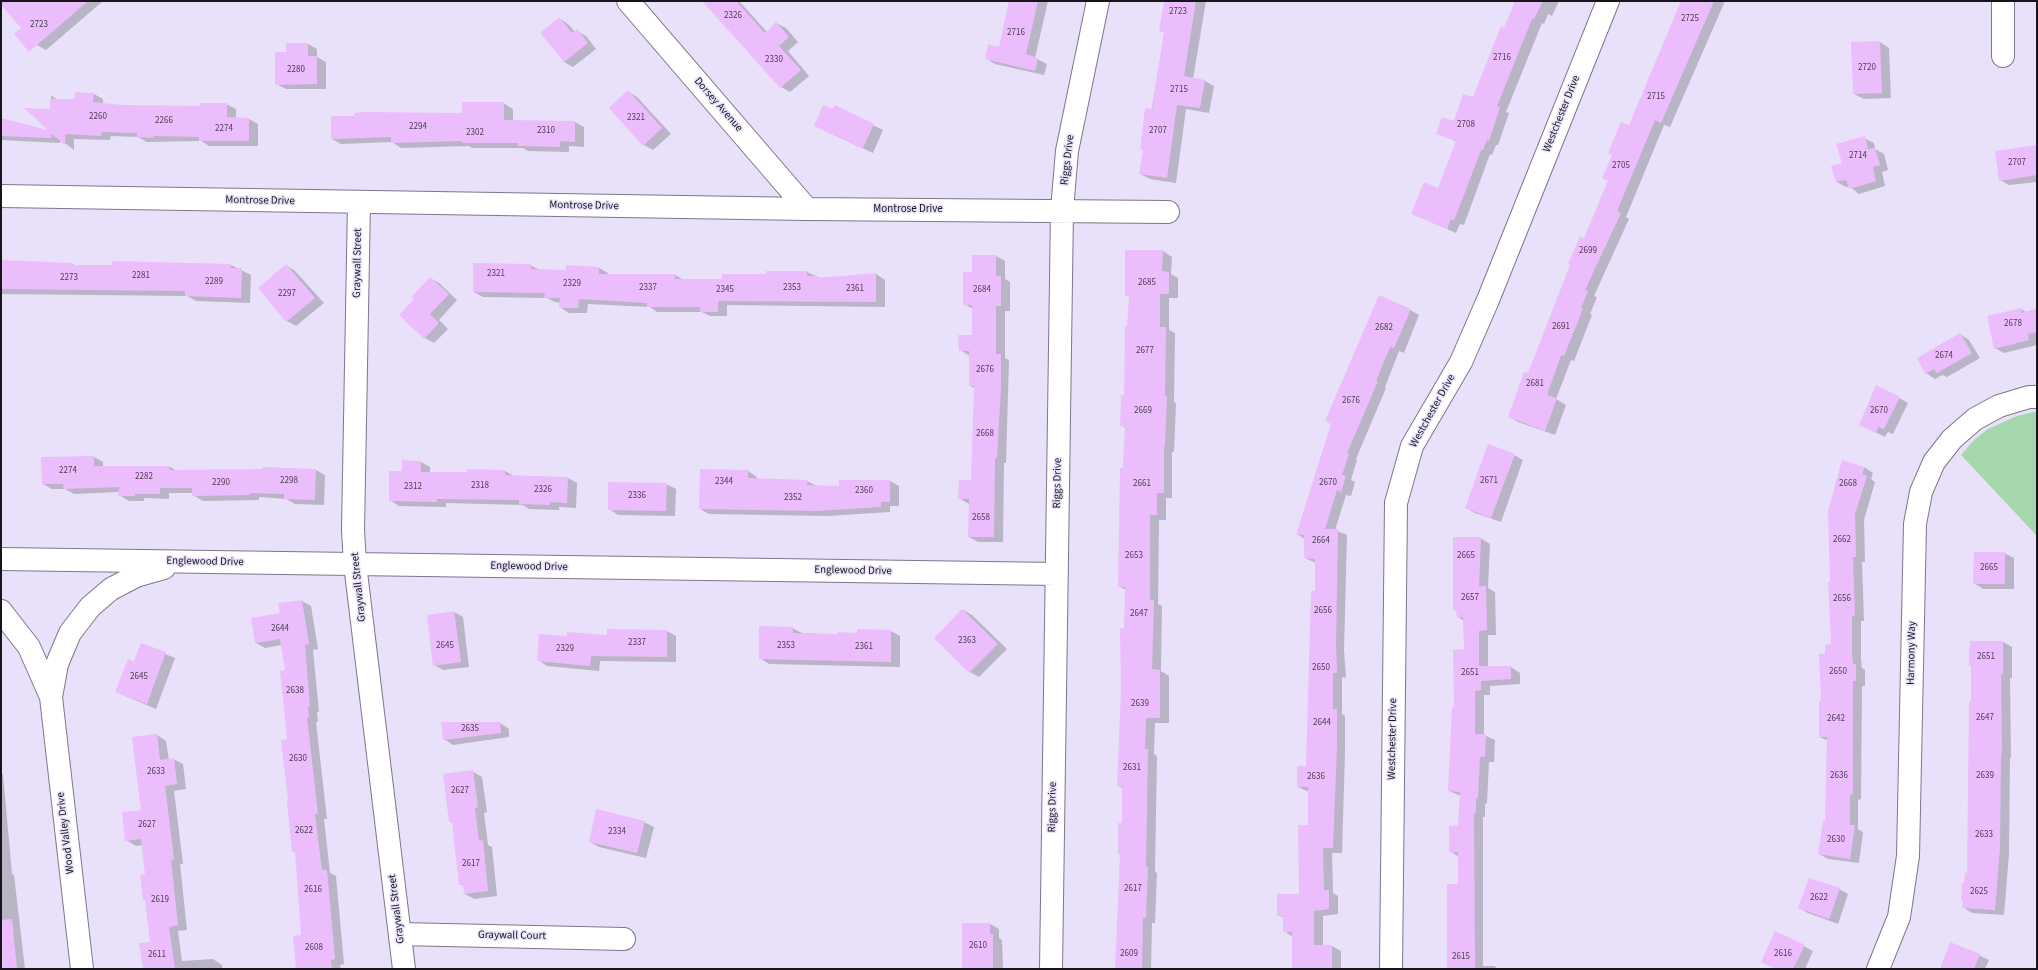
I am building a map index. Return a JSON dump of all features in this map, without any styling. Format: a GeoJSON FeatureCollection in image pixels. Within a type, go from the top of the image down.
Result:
{"type":"FeatureCollection","features":[{"type":"Feature","properties":{"kind":"street","name":"Dorsey Avenue"},"geometry":{"type":"LineString","coordinates":[[628,1],[808,209]]}},
{"type":"Feature","properties":{"kind":"street","name":"Riggs Drive"},"geometry":{"type":"LineString","coordinates":[[1051,969],[1062,210],[1067,151],[1098,1]]}},
{"type":"Feature","properties":{"kind":"street","name":"Westchester Drive"},"geometry":{"type":"LineString","coordinates":[[1391,969],[1396,503],[1412,446],[1461,362],[1488,300],[1608,1]]}},
{"type":"Feature","properties":{"kind":"street"},"geometry":{"type":"LineString","coordinates":[[2003,1],[2003,56]]}},
{"type":"Feature","properties":{"kind":"street","name":"Montrose Drive"},"geometry":{"type":"LineString","coordinates":[[1,196],[808,209],[1168,212]]}},
{"type":"Feature","properties":{"kind":"street","name":"Graywall Street"},"geometry":{"type":"LineString","coordinates":[[359,202],[353,530],[355,564],[404,969]]}},
{"type":"Feature","properties":{"kind":"street","name":"Harmony Way"},"geometry":{"type":"LineString","coordinates":[[1878,969],[1899,917],[1908,856],[1915,524],[1921,492],[1934,462],[1952,439],[1975,419],[1999,406],[2029,397],[2037,397]]}},
{"type":"Feature","properties":{"kind":"street","name":"Englewood Drive"},"geometry":{"type":"LineString","coordinates":[[1,560],[251,562],[1057,574]]}},
{"type":"Feature","properties":{"kind":"street","name":"Wood Valley Drive"},"geometry":{"type":"LineString","coordinates":[[82,969],[51,698],[57,664],[70,633],[90,607],[112,589],[136,576],[164,568],[251,562]]}},
{"type":"Feature","properties":{"kind":"street","name":"Wood Valley Drive"},"geometry":{"type":"LineString","coordinates":[[1,611],[29,647],[51,698]]}},
{"type":"Feature","properties":{"kind":"street","name":"Graywall Court"},"geometry":{"type":"LineString","coordinates":[[400,934],[624,939]]}},
{"type":"Feature","properties":{"kind":"green space"},"geometry":{"type":"Polygon","coordinates":[[[2037,411],[2037,536],[1961,455],[1974,440],[1988,429],[2017,416],[2037,411]]]}},
{"type":"Feature","properties":{"kind":"building"},"geometry":{"type":"Polygon","coordinates":[[[1,1],[88,1],[29,52],[14,34],[21,28],[1,5],[1,1]]]}},
{"type":"Feature","properties":{"kind":"building"},"geometry":{"type":"Polygon","coordinates":[[[702,1],[736,1],[765,33],[776,22],[789,37],[779,46],[801,70],[780,88],[702,1]]]}},
{"type":"Feature","properties":{"kind":"building"},"geometry":{"type":"Polygon","coordinates":[[[1009,1],[1038,1],[1026,54],[1038,58],[1035,71],[985,59],[988,44],[999,47],[1009,1]]]}},
{"type":"Feature","properties":{"kind":"building"},"geometry":{"type":"Polygon","coordinates":[[[1164,1],[1196,1],[1184,76],[1205,80],[1200,108],[1177,105],[1167,178],[1139,174],[1143,150],[1140,149],[1145,108],[1152,109],[1164,32],[1159,31],[1164,1]]]}},
{"type":"Feature","properties":{"kind":"building"},"geometry":{"type":"Polygon","coordinates":[[[1515,1],[1543,1],[1534,19],[1532,19],[1497,106],[1500,107],[1489,141],[1487,140],[1483,150],[1481,150],[1454,221],[1451,219],[1447,229],[1411,214],[1424,182],[1438,188],[1456,141],[1436,134],[1442,117],[1454,121],[1463,94],[1473,97],[1501,26],[1504,28],[1515,1]]]}},
{"type":"Feature","properties":{"kind":"building"},"geometry":{"type":"Polygon","coordinates":[[[1681,1],[1714,1],[1661,123],[1655,120],[1617,211],[1621,213],[1585,290],[1588,291],[1581,308],[1583,309],[1564,356],[1561,355],[1547,395],[1557,398],[1545,431],[1508,417],[1524,372],[1528,373],[1570,265],[1568,264],[1580,236],[1584,238],[1608,181],[1602,178],[1612,155],[1608,153],[1621,122],[1629,125],[1681,1]]]}},
{"type":"Feature","properties":{"kind":"building"},"geometry":{"type":"Polygon","coordinates":[[[559,17],[572,33],[577,29],[588,43],[564,62],[540,33],[559,17]]]}},
{"type":"Feature","properties":{"kind":"building"},"geometry":{"type":"Polygon","coordinates":[[[1880,41],[1882,93],[1853,94],[1851,42],[1880,41]]]}},
{"type":"Feature","properties":{"kind":"building"},"geometry":{"type":"Polygon","coordinates":[[[286,43],[308,43],[308,56],[317,56],[317,84],[275,85],[275,52],[286,52],[286,43]]]}},
{"type":"Feature","properties":{"kind":"building"},"geometry":{"type":"Polygon","coordinates":[[[628,90],[662,128],[643,146],[609,108],[628,90]]]}},
{"type":"Feature","properties":{"kind":"building"},"geometry":{"type":"Polygon","coordinates":[[[75,92],[94,93],[93,102],[122,105],[200,106],[200,103],[227,103],[227,117],[249,118],[249,141],[199,141],[199,137],[153,136],[153,138],[137,137],[137,133],[102,132],[101,136],[65,134],[65,145],[52,134],[51,138],[1,136],[1,118],[48,130],[24,108],[50,109],[50,99],[75,99],[75,92]]]}},
{"type":"Feature","properties":{"kind":"building"},"geometry":{"type":"Polygon","coordinates":[[[462,102],[504,102],[504,120],[575,121],[575,142],[560,141],[560,147],[518,146],[518,143],[462,143],[462,141],[391,143],[391,137],[331,139],[331,116],[354,116],[354,113],[362,112],[462,113],[462,102]]]}},
{"type":"Feature","properties":{"kind":"building"},"geometry":{"type":"Polygon","coordinates":[[[823,105],[832,109],[835,105],[874,124],[863,148],[814,126],[823,105]]]}},
{"type":"Feature","properties":{"kind":"building"},"geometry":{"type":"Polygon","coordinates":[[[1865,136],[1868,149],[1875,148],[1880,165],[1873,167],[1876,181],[1849,189],[1846,180],[1836,182],[1831,166],[1842,163],[1836,144],[1865,136]]]}},
{"type":"Feature","properties":{"kind":"building"},"geometry":{"type":"Polygon","coordinates":[[[2037,145],[2037,175],[1999,181],[1995,151],[2037,145]]]}},
{"type":"Feature","properties":{"kind":"building"},"geometry":{"type":"Polygon","coordinates":[[[1125,250],[1163,250],[1162,271],[1169,272],[1169,294],[1160,294],[1160,327],[1166,327],[1165,396],[1167,396],[1164,447],[1164,493],[1157,493],[1157,515],[1150,515],[1150,600],[1154,600],[1152,669],[1160,670],[1160,718],[1146,718],[1145,749],[1148,749],[1146,867],[1148,867],[1146,918],[1143,918],[1142,969],[1115,969],[1120,854],[1118,854],[1118,823],[1122,823],[1122,786],[1117,786],[1121,690],[1120,628],[1124,629],[1125,587],[1118,587],[1120,468],[1123,468],[1125,426],[1120,426],[1121,395],[1124,395],[1125,326],[1127,326],[1129,296],[1125,296],[1125,250]]]}},
{"type":"Feature","properties":{"kind":"building"},"geometry":{"type":"Polygon","coordinates":[[[972,255],[996,255],[996,276],[1001,276],[1001,306],[996,306],[996,354],[1001,354],[1001,386],[997,458],[995,458],[994,537],[968,537],[969,499],[958,499],[959,480],[971,480],[974,386],[969,386],[969,351],[959,351],[958,335],[972,335],[972,305],[963,305],[963,272],[972,272],[972,255]]]}},
{"type":"Feature","properties":{"kind":"building"},"geometry":{"type":"Polygon","coordinates":[[[1,260],[72,263],[72,265],[112,265],[112,261],[231,264],[231,268],[242,268],[241,298],[185,296],[185,291],[1,289],[1,260]]]}},
{"type":"Feature","properties":{"kind":"building"},"geometry":{"type":"Polygon","coordinates":[[[473,263],[531,264],[531,269],[566,270],[566,265],[599,267],[599,274],[675,274],[675,279],[722,279],[722,274],[766,274],[766,271],[807,271],[807,276],[817,276],[818,278],[876,273],[876,302],[718,301],[718,312],[700,312],[700,307],[647,307],[647,303],[579,299],[578,308],[559,308],[560,298],[544,298],[545,293],[473,292],[473,263]]]}},
{"type":"Feature","properties":{"kind":"building"},"geometry":{"type":"Polygon","coordinates":[[[286,264],[315,298],[286,322],[258,288],[286,264]]]}},
{"type":"Feature","properties":{"kind":"building"},"geometry":{"type":"Polygon","coordinates":[[[430,277],[449,294],[430,314],[439,323],[424,339],[399,315],[414,299],[411,297],[430,277]]]}},
{"type":"Feature","properties":{"kind":"building"},"geometry":{"type":"Polygon","coordinates":[[[1379,295],[1411,309],[1394,348],[1390,347],[1376,381],[1378,381],[1347,453],[1349,454],[1342,475],[1346,476],[1341,492],[1337,490],[1325,529],[1338,529],[1337,673],[1333,673],[1333,709],[1337,709],[1337,747],[1333,848],[1323,848],[1324,890],[1329,890],[1329,909],[1314,911],[1314,945],[1332,945],[1332,969],[1292,969],[1292,932],[1283,932],[1283,916],[1277,916],[1277,894],[1299,894],[1298,825],[1308,825],[1308,787],[1297,787],[1297,766],[1306,766],[1311,591],[1315,591],[1315,559],[1304,558],[1304,535],[1296,535],[1331,424],[1325,421],[1379,295]]]}},
{"type":"Feature","properties":{"kind":"building"},"geometry":{"type":"Polygon","coordinates":[[[2021,308],[2022,313],[2037,308],[2037,332],[2028,334],[2029,340],[1994,349],[1987,316],[2021,308]]]}},
{"type":"Feature","properties":{"kind":"building"},"geometry":{"type":"Polygon","coordinates":[[[1960,333],[1972,353],[1937,373],[1934,369],[1925,374],[1917,358],[1960,333]]]}},
{"type":"Feature","properties":{"kind":"building"},"geometry":{"type":"Polygon","coordinates":[[[1876,385],[1900,397],[1884,429],[1878,427],[1876,433],[1859,425],[1876,385]]]}},
{"type":"Feature","properties":{"kind":"building"},"geometry":{"type":"Polygon","coordinates":[[[1488,444],[1515,454],[1491,518],[1465,508],[1488,444]]]}},
{"type":"Feature","properties":{"kind":"building"},"geometry":{"type":"Polygon","coordinates":[[[94,456],[94,466],[170,466],[170,470],[263,469],[263,467],[316,469],[315,500],[284,499],[284,494],[250,493],[250,495],[192,496],[192,488],[160,488],[160,494],[118,496],[119,487],[64,489],[63,484],[42,484],[41,457],[94,456]]]}},
{"type":"Feature","properties":{"kind":"building"},"geometry":{"type":"Polygon","coordinates":[[[402,460],[421,461],[421,472],[467,472],[467,469],[505,470],[505,475],[568,477],[567,503],[550,502],[550,505],[519,504],[519,500],[437,499],[437,502],[389,501],[389,471],[402,471],[402,460]]]}},
{"type":"Feature","properties":{"kind":"building"},"geometry":{"type":"Polygon","coordinates":[[[1842,460],[1864,467],[1862,474],[1867,476],[1855,514],[1856,557],[1853,557],[1855,616],[1852,616],[1852,654],[1853,664],[1856,664],[1856,681],[1853,681],[1853,794],[1850,795],[1850,825],[1855,825],[1850,859],[1818,854],[1823,821],[1825,821],[1827,737],[1819,737],[1819,701],[1821,701],[1819,654],[1825,654],[1825,645],[1831,644],[1828,582],[1830,582],[1828,511],[1842,460]]]}},
{"type":"Feature","properties":{"kind":"building"},"geometry":{"type":"Polygon","coordinates":[[[700,469],[748,470],[748,478],[808,480],[807,485],[839,486],[839,480],[890,480],[890,502],[881,502],[881,507],[817,511],[699,509],[700,469]]]}},
{"type":"Feature","properties":{"kind":"building"},"geometry":{"type":"Polygon","coordinates":[[[608,482],[667,483],[666,511],[608,510],[608,482]]]}},
{"type":"Feature","properties":{"kind":"building"},"geometry":{"type":"Polygon","coordinates":[[[1453,537],[1481,537],[1479,586],[1486,586],[1487,630],[1479,631],[1479,666],[1511,666],[1511,679],[1481,681],[1481,690],[1475,691],[1475,734],[1486,734],[1485,757],[1480,757],[1478,798],[1476,799],[1476,813],[1474,813],[1475,969],[1447,969],[1447,884],[1458,884],[1458,852],[1449,852],[1449,826],[1458,825],[1460,792],[1448,791],[1452,707],[1454,707],[1453,650],[1464,649],[1463,617],[1457,618],[1456,610],[1453,610],[1453,537]]]}},
{"type":"Feature","properties":{"kind":"building"},"geometry":{"type":"Polygon","coordinates":[[[1974,552],[2005,552],[2005,584],[1973,584],[1974,552]]]}},
{"type":"Feature","properties":{"kind":"building"},"geometry":{"type":"Polygon","coordinates":[[[302,600],[309,644],[305,645],[310,707],[308,707],[309,717],[307,717],[318,814],[315,814],[322,870],[327,870],[335,959],[331,960],[332,969],[296,969],[293,936],[301,935],[295,851],[292,852],[281,740],[287,739],[280,671],[285,670],[280,639],[255,643],[251,618],[280,613],[278,603],[302,600]]]}},
{"type":"Feature","properties":{"kind":"building"},"geometry":{"type":"Polygon","coordinates":[[[962,609],[998,644],[969,673],[934,638],[962,609]]]}},
{"type":"Feature","properties":{"kind":"building"},"geometry":{"type":"Polygon","coordinates":[[[454,611],[461,662],[433,666],[427,615],[454,611]]]}},
{"type":"Feature","properties":{"kind":"building"},"geometry":{"type":"Polygon","coordinates":[[[759,626],[793,627],[793,633],[837,634],[837,632],[857,633],[857,629],[891,630],[891,662],[759,659],[759,626]]]}},
{"type":"Feature","properties":{"kind":"building"},"geometry":{"type":"Polygon","coordinates":[[[607,629],[667,630],[667,657],[591,656],[590,666],[537,661],[539,634],[567,636],[567,632],[607,635],[607,629]]]}},
{"type":"Feature","properties":{"kind":"building"},"geometry":{"type":"Polygon","coordinates":[[[1970,641],[2003,641],[2003,674],[2001,674],[2002,753],[2000,848],[1995,910],[1962,908],[1963,900],[1961,900],[1962,883],[1964,883],[1965,873],[1967,873],[1969,701],[1971,701],[1971,666],[1969,665],[1970,641]]]}},
{"type":"Feature","properties":{"kind":"building"},"geometry":{"type":"Polygon","coordinates":[[[141,643],[166,652],[147,704],[115,692],[128,659],[134,661],[141,643]]]}},
{"type":"Feature","properties":{"kind":"building"},"geometry":{"type":"Polygon","coordinates":[[[441,722],[500,722],[501,733],[443,740],[441,722]]]}},
{"type":"Feature","properties":{"kind":"building"},"geometry":{"type":"Polygon","coordinates":[[[157,734],[160,760],[174,758],[177,784],[165,786],[174,859],[171,860],[178,925],[169,927],[175,969],[143,969],[139,943],[150,942],[145,900],[143,900],[140,875],[145,874],[141,839],[125,841],[122,812],[141,810],[132,737],[157,734]]]}},
{"type":"Feature","properties":{"kind":"building"},"geometry":{"type":"Polygon","coordinates":[[[473,770],[478,807],[475,808],[479,841],[483,840],[488,891],[464,894],[463,884],[459,885],[452,822],[449,822],[443,774],[473,770]]]}},
{"type":"Feature","properties":{"kind":"building"},"geometry":{"type":"Polygon","coordinates":[[[596,809],[645,821],[637,853],[589,842],[596,809]]]}},
{"type":"Feature","properties":{"kind":"building"},"geometry":{"type":"Polygon","coordinates":[[[1809,878],[1840,888],[1829,919],[1798,908],[1809,878]]]}},
{"type":"Feature","properties":{"kind":"building"},"geometry":{"type":"Polygon","coordinates":[[[12,919],[17,969],[1,969],[1,920],[12,919]]]}},
{"type":"Feature","properties":{"kind":"building"},"geometry":{"type":"Polygon","coordinates":[[[962,923],[990,923],[990,934],[993,934],[993,969],[962,969],[962,923]]]}},
{"type":"Feature","properties":{"kind":"building"},"geometry":{"type":"Polygon","coordinates":[[[1775,931],[1805,945],[1793,969],[1775,969],[1761,962],[1775,931]]]}},
{"type":"Feature","properties":{"kind":"building"},"geometry":{"type":"Polygon","coordinates":[[[1950,942],[1980,954],[1974,969],[1940,969],[1950,942]]]}}]}
